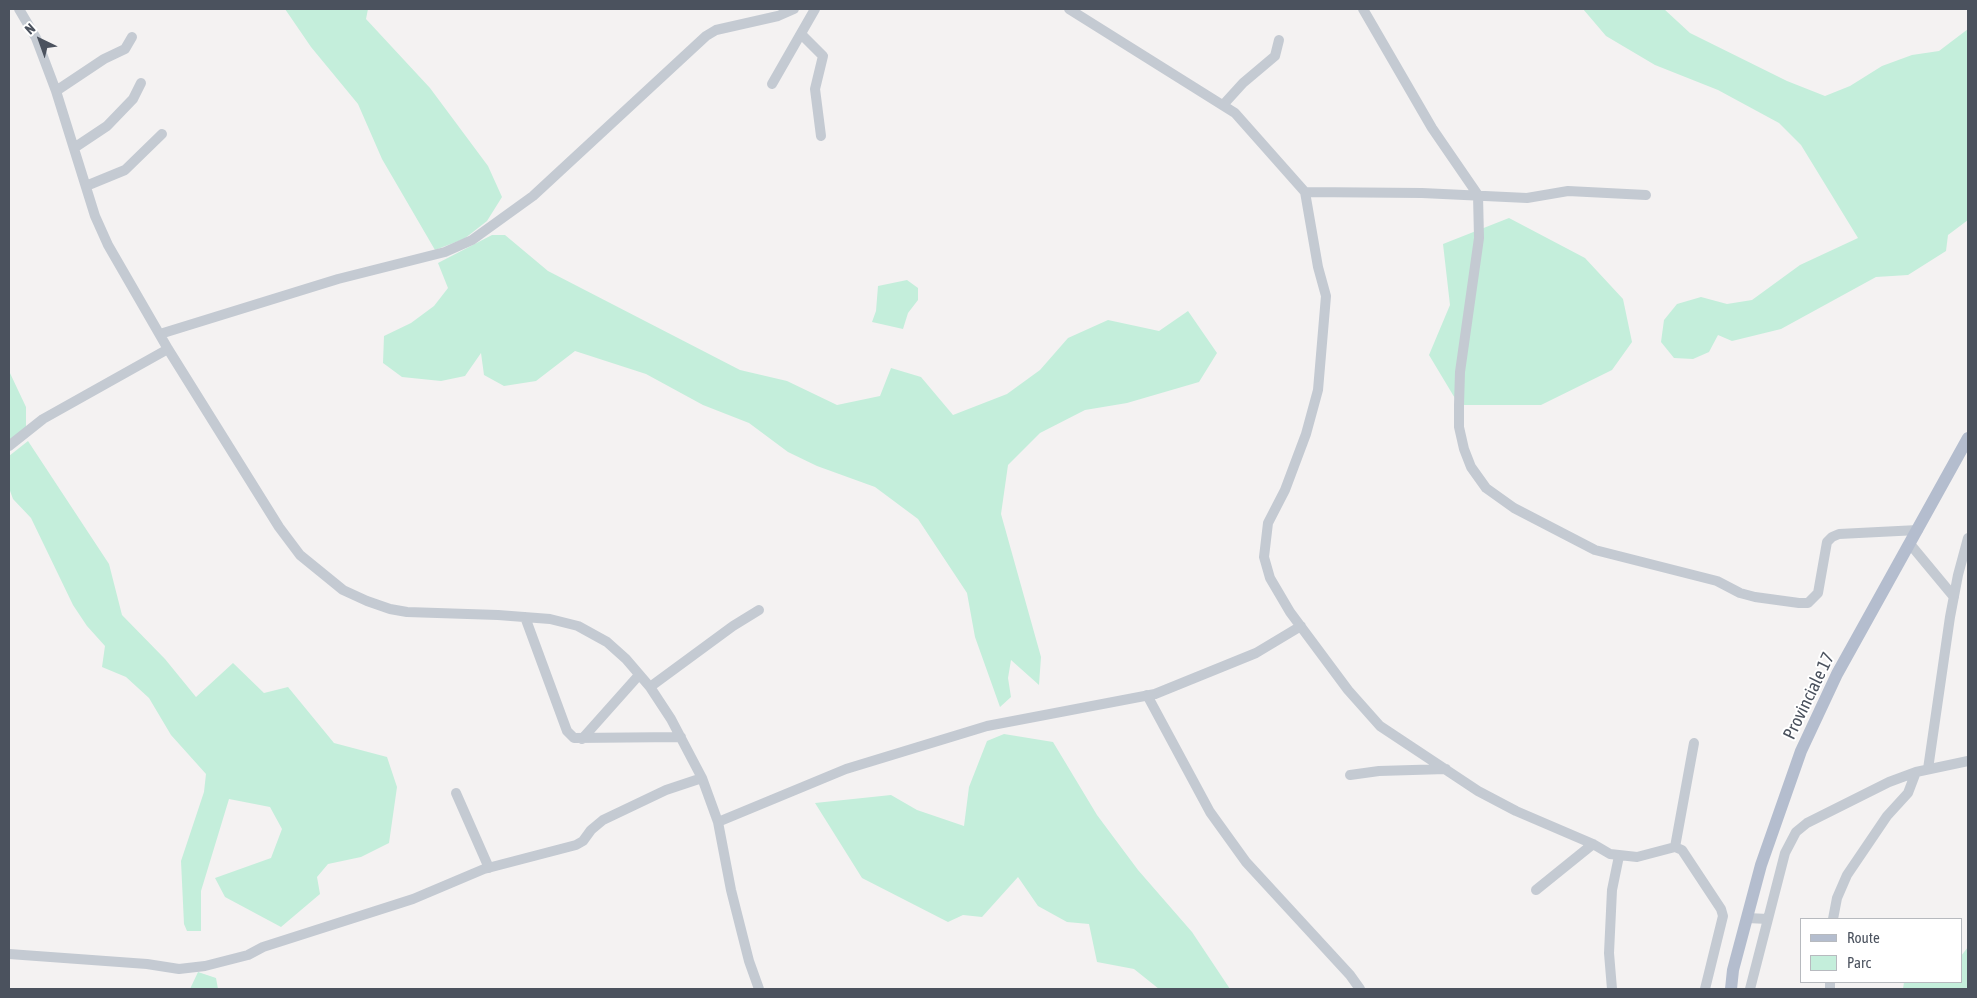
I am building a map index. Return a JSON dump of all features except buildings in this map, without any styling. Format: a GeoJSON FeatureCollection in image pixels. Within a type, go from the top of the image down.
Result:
{"type":"FeatureCollection","features":[{"type":"Feature","properties":{"kind":"main road","name":"Provinciale 17"},"geometry":{"type":"LineString","coordinates":[[1730,989],[1733,970],[1747,918],[1775,822],[1802,751],[1837,674],[1968,438]]}},
{"type":"Feature","properties":{"kind":"street"},"geometry":{"type":"LineString","coordinates":[[20,9],[36,38],[56,91],[86,186],[108,245],[168,349],[279,527],[300,554],[343,590],[390,609],[407,612],[550,619],[578,626],[607,642],[626,659],[650,687],[702,778],[718,822],[749,962],[759,989]]}},
{"type":"Feature","properties":{"kind":"street"},"geometry":{"type":"LineString","coordinates":[[160,334],[347,277],[445,252],[472,240],[533,196],[706,36],[716,30],[778,16],[794,9]]}},
{"type":"Feature","properties":{"kind":"street"},"geometry":{"type":"LineString","coordinates":[[772,84],[802,35],[815,9]]}},
{"type":"Feature","properties":{"kind":"street"},"geometry":{"type":"LineString","coordinates":[[1069,9],[1235,113],[1305,192],[1318,268],[1326,296],[1318,390],[1306,434],[1285,490],[1268,524],[1264,557],[1270,578],[1301,626],[1348,690],[1380,726],[1478,791],[1516,812],[1619,856],[1637,857],[1675,848],[1688,856],[1723,916],[1704,989]]}},
{"type":"Feature","properties":{"kind":"street"},"geometry":{"type":"LineString","coordinates":[[1363,9],[1432,128],[1478,195],[1479,238],[1460,372],[1459,426],[1471,467],[1486,488],[1498,498],[1595,550],[1718,580],[1740,593],[1755,597],[1800,604],[1808,603],[1818,593],[1827,542],[1832,537],[1839,534],[1918,530]]}},
{"type":"Feature","properties":{"kind":"street"},"geometry":{"type":"LineString","coordinates":[[802,35],[823,56],[815,89],[820,136]]}},
{"type":"Feature","properties":{"kind":"street"},"geometry":{"type":"LineString","coordinates":[[56,91],[104,59],[125,49],[132,37]]}},
{"type":"Feature","properties":{"kind":"street"},"geometry":{"type":"LineString","coordinates":[[1223,105],[1243,83],[1276,56],[1279,40]]}},
{"type":"Feature","properties":{"kind":"street"},"geometry":{"type":"LineString","coordinates":[[74,148],[107,126],[133,99],[141,83]]}},
{"type":"Feature","properties":{"kind":"street"},"geometry":{"type":"LineString","coordinates":[[86,186],[125,170],[162,134]]}},
{"type":"Feature","properties":{"kind":"street"},"geometry":{"type":"LineString","coordinates":[[1305,192],[1478,195],[1527,198],[1583,191],[1646,194]]}},
{"type":"Feature","properties":{"kind":"street"},"geometry":{"type":"LineString","coordinates":[[9,446],[43,419],[168,349]]}},
{"type":"Feature","properties":{"kind":"street"},"geometry":{"type":"LineString","coordinates":[[1928,769],[1954,596],[1968,538]]}},
{"type":"Feature","properties":{"kind":"street"},"geometry":{"type":"LineString","coordinates":[[1910,544],[1954,596]]}},
{"type":"Feature","properties":{"kind":"street"},"geometry":{"type":"LineString","coordinates":[[650,687],[733,626],[759,610]]}},
{"type":"Feature","properties":{"kind":"street"},"geometry":{"type":"LineString","coordinates":[[525,617],[567,731],[574,738],[680,737]]}},
{"type":"Feature","properties":{"kind":"street"},"geometry":{"type":"LineString","coordinates":[[718,822],[846,769],[987,726],[1147,695],[1197,678],[1256,653],[1301,626]]}},
{"type":"Feature","properties":{"kind":"street"},"geometry":{"type":"LineString","coordinates":[[582,739],[640,675]]}},
{"type":"Feature","properties":{"kind":"street"},"geometry":{"type":"LineString","coordinates":[[1147,695],[1210,812],[1246,862],[1350,975],[1360,989]]}},
{"type":"Feature","properties":{"kind":"street"},"geometry":{"type":"LineString","coordinates":[[1675,848],[1694,743]]}},
{"type":"Feature","properties":{"kind":"street"},"geometry":{"type":"LineString","coordinates":[[1750,989],[1785,853],[1796,832],[1806,823],[1859,796],[1916,772],[1968,761]]}},
{"type":"Feature","properties":{"kind":"street"},"geometry":{"type":"LineString","coordinates":[[1350,776],[1379,771],[1446,769]]}},
{"type":"Feature","properties":{"kind":"street"},"geometry":{"type":"LineString","coordinates":[[1833,918],[1837,898],[1847,875],[1886,816],[1908,793],[1916,772]]}},
{"type":"Feature","properties":{"kind":"street"},"geometry":{"type":"LineString","coordinates":[[9,954],[138,963],[178,969],[206,966],[248,955],[263,948],[413,899],[489,868],[576,845],[583,841],[591,830],[603,820],[666,790],[702,778]]}},
{"type":"Feature","properties":{"kind":"street"},"geometry":{"type":"LineString","coordinates":[[456,793],[489,868]]}},
{"type":"Feature","properties":{"kind":"street"},"geometry":{"type":"LineString","coordinates":[[1536,890],[1593,844]]}},
{"type":"Feature","properties":{"kind":"street"},"geometry":{"type":"LineString","coordinates":[[1612,989],[1609,953],[1612,890],[1619,856]]}},
{"type":"Feature","properties":{"kind":"street"},"geometry":{"type":"LineString","coordinates":[[1747,918],[1768,918]]}},
{"type":"Feature","properties":{"kind":"green space"},"geometry":{"type":"Polygon","coordinates":[[[285,9],[368,9],[366,19],[430,88],[488,166],[502,197],[487,221],[464,239],[435,250],[382,159],[358,104],[311,47],[285,9]]]}},
{"type":"Feature","properties":{"kind":"green space"},"geometry":{"type":"Polygon","coordinates":[[[1583,9],[1664,9],[1690,33],[1787,81],[1825,96],[1850,86],[1882,66],[1912,55],[1939,51],[1968,29],[1968,220],[1948,235],[1946,251],[1908,275],[1876,277],[1781,329],[1732,341],[1718,335],[1709,352],[1693,359],[1674,358],[1661,342],[1664,320],[1677,304],[1701,297],[1727,304],[1752,300],[1800,265],[1858,238],[1801,145],[1779,123],[1718,90],[1655,65],[1606,36],[1583,9]]]}},
{"type":"Feature","properties":{"kind":"green space"},"geometry":{"type":"Polygon","coordinates":[[[1509,218],[1585,258],[1623,299],[1632,342],[1612,370],[1541,405],[1459,405],[1429,355],[1450,305],[1443,244],[1509,218]]]}},
{"type":"Feature","properties":{"kind":"green space"},"geometry":{"type":"Polygon","coordinates":[[[492,235],[505,235],[548,271],[740,370],[787,381],[837,405],[880,396],[891,368],[921,377],[953,415],[1007,394],[1040,370],[1068,338],[1108,320],[1159,331],[1188,311],[1217,353],[1199,382],[1127,403],[1085,410],[1040,433],[1008,465],[1001,514],[1041,657],[1039,685],[1011,660],[1008,678],[1011,697],[1000,707],[975,637],[967,593],[918,519],[875,487],[817,466],[788,452],[749,423],[703,405],[646,374],[575,351],[536,381],[504,386],[484,375],[481,353],[465,376],[441,381],[402,377],[383,363],[384,336],[411,323],[434,306],[448,288],[438,263],[492,235]]]}},
{"type":"Feature","properties":{"kind":"green space"},"geometry":{"type":"Polygon","coordinates":[[[907,280],[918,288],[918,300],[908,313],[903,329],[872,322],[876,311],[878,286],[907,280]]]}},
{"type":"Feature","properties":{"kind":"green space"},"geometry":{"type":"Polygon","coordinates":[[[9,371],[26,407],[26,428],[9,441],[9,371]]]}},
{"type":"Feature","properties":{"kind":"green space"},"geometry":{"type":"Polygon","coordinates":[[[28,441],[109,564],[122,615],[165,659],[196,697],[233,663],[264,693],[288,687],[334,743],[387,757],[397,787],[389,843],[361,857],[328,864],[317,877],[320,894],[281,927],[225,897],[215,878],[271,858],[282,829],[270,807],[229,799],[201,891],[201,931],[187,931],[184,924],[181,861],[204,792],[206,774],[171,735],[149,698],[126,677],[102,667],[105,646],[87,626],[73,605],[31,518],[13,499],[9,488],[9,456],[28,441]]]}},
{"type":"Feature","properties":{"kind":"green space"},"geometry":{"type":"Polygon","coordinates":[[[1004,734],[1053,742],[1097,815],[1138,870],[1192,932],[1230,989],[1159,989],[1134,969],[1097,962],[1089,924],[1067,922],[1038,906],[1018,877],[982,917],[963,915],[948,922],[862,878],[815,803],[891,795],[917,810],[964,826],[969,787],[987,741],[1004,734]]]}},
{"type":"Feature","properties":{"kind":"green space"},"geometry":{"type":"Polygon","coordinates":[[[1968,947],[1968,989],[1903,989],[1904,983],[1962,983],[1962,955],[1968,947]]]}},
{"type":"Feature","properties":{"kind":"green space"},"geometry":{"type":"Polygon","coordinates":[[[198,972],[216,978],[218,989],[190,989],[198,972]]]}}]}
